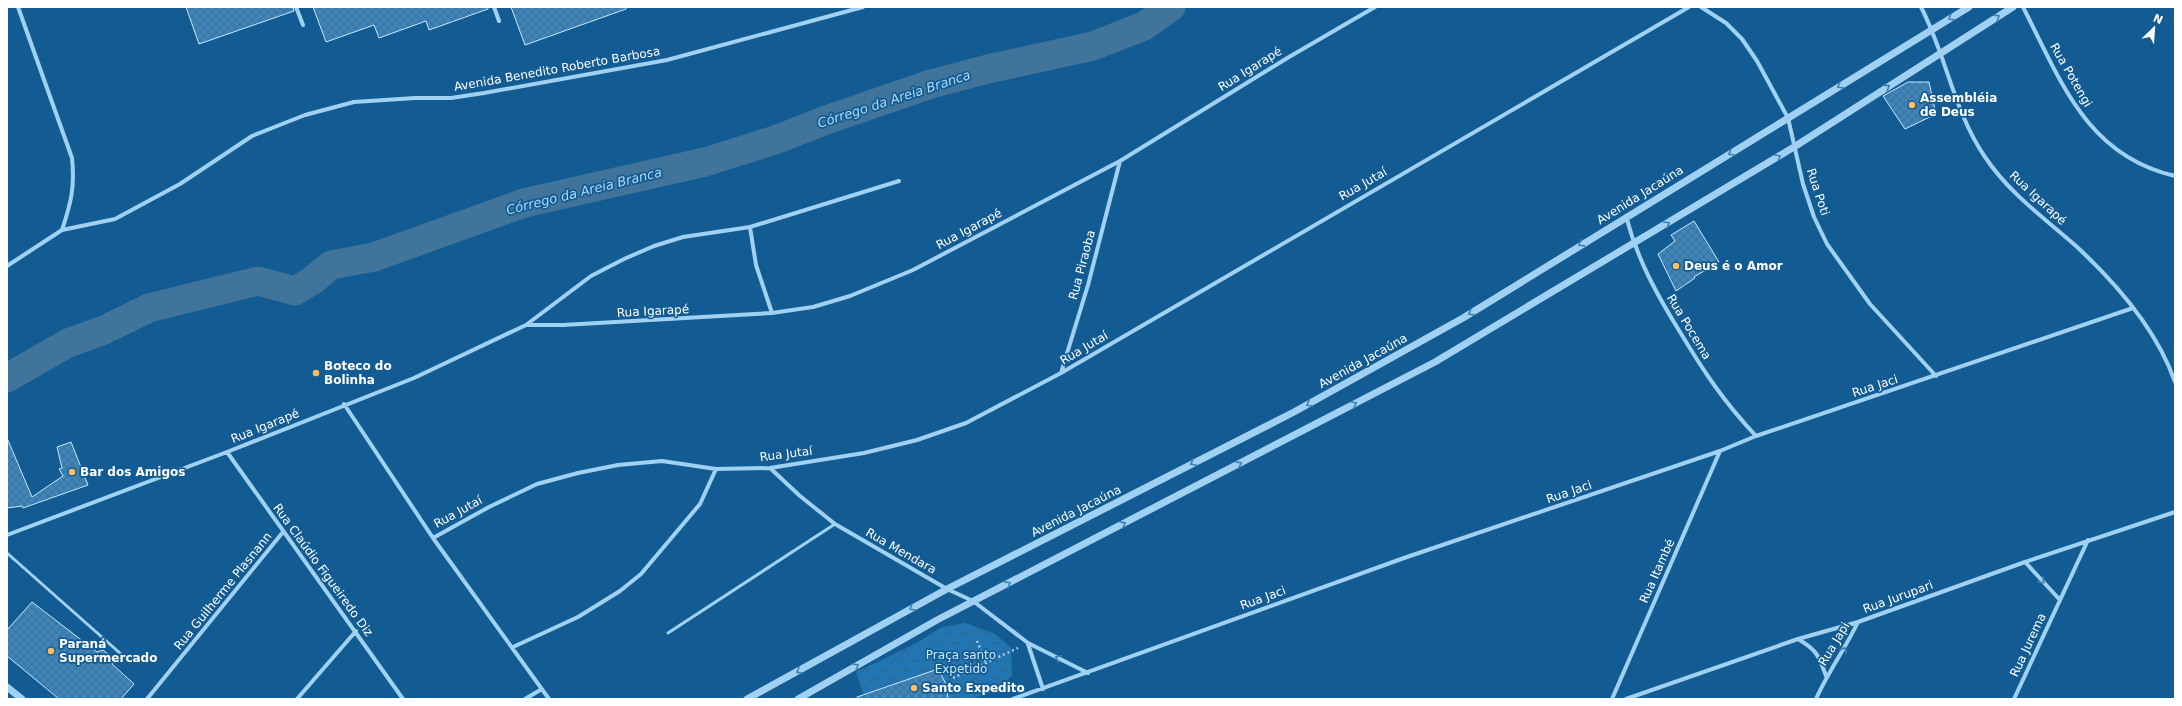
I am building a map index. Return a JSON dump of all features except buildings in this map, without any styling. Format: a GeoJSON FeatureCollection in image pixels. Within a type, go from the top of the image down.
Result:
{"type":"FeatureCollection","features":[{"type":"Feature","properties":{"kind":"street"},"geometry":{"type":"LineString","coordinates":[[7,266],[62,230],[73,196],[75,180],[72,158],[18,7]]}},
{"type":"Feature","properties":{"kind":"street"},"geometry":{"type":"LineString","coordinates":[[296,7],[303,25]]}},
{"type":"Feature","properties":{"kind":"street"},"geometry":{"type":"LineString","coordinates":[[494,7],[499,21]]}},
{"type":"Feature","properties":{"kind":"street","name":"Avenida Benedito Roberto Barbosa"},"geometry":{"type":"LineString","coordinates":[[62,230],[115,219],[180,184],[252,136],[305,115],[354,102],[415,98],[451,98],[667,60],[863,7]]}},
{"type":"Feature","properties":{"kind":"street","name":"Rua Igarapé"},"geometry":{"type":"LineString","coordinates":[[526,325],[586,324],[772,313],[813,307],[850,296],[914,270],[1120,161],[1289,57],[1375,7]]}},
{"type":"Feature","properties":{"kind":"street","name":"Rua Jutaí"},"geometry":{"type":"LineString","coordinates":[[433,538],[489,507],[536,484],[578,473],[618,465],[662,461],[716,469],[770,468],[864,454],[917,440],[966,423],[1060,373],[1689,7]]}},
{"type":"Feature","properties":{"kind":"street","name":"Rua Poti"},"geometry":{"type":"LineString","coordinates":[[1701,7],[1726,22],[1742,39],[1757,61],[1788,118],[1794,147],[1814,217],[1827,244],[1870,304],[1936,376]]}},
{"type":"Feature","properties":{"kind":"street","name":"Rua Igarapé"},"geometry":{"type":"LineString","coordinates":[[1921,7],[1933,30],[1964,119],[1984,156],[2008,187],[2103,273],[2133,308],[2155,338],[2175,382]]}},
{"type":"Feature","properties":{"kind":"street","name":"Avenida Jacaúna"},"geometry":{"type":"LineString","coordinates":[[747,699],[946,589],[1294,412],[1463,318],[1626,216],[1969,7]]}},
{"type":"Feature","properties":{"kind":"street"},"geometry":{"type":"LineString","coordinates":[[798,699],[973,601],[1435,362],[1794,147],[2013,7]]}},
{"type":"Feature","properties":{"kind":"street","name":"Rua Potengi"},"geometry":{"type":"LineString","coordinates":[[2023,7],[2076,108],[2098,134],[2118,153],[2142,165],[2175,176]]}},
{"type":"Feature","properties":{"kind":"street","name":"Rua Piraoba"},"geometry":{"type":"LineString","coordinates":[[1060,373],[1088,285],[1120,161]]}},
{"type":"Feature","properties":{"kind":"street","name":"Rua Igarapé"},"geometry":{"type":"LineString","coordinates":[[7,535],[227,452],[344,404],[414,378],[526,325],[591,276],[624,258],[683,238],[750,227],[899,181]]}},
{"type":"Feature","properties":{"kind":"street","name":"Rua Pocema"},"geometry":{"type":"LineString","coordinates":[[1626,216],[1633,244],[1648,278],[1709,380],[1730,410],[1756,436]]}},
{"type":"Feature","properties":{"kind":"street"},"geometry":{"type":"LineString","coordinates":[[750,227],[756,265],[772,313]]}},
{"type":"Feature","properties":{"kind":"street","name":"Rua Jaci"},"geometry":{"type":"LineString","coordinates":[[1014,699],[1404,558],[1720,451],[1756,436],[2133,308]]}},
{"type":"Feature","properties":{"kind":"street"},"geometry":{"type":"LineString","coordinates":[[344,404],[433,538],[549,699]]}},
{"type":"Feature","properties":{"kind":"street","name":"Rua Itambé"},"geometry":{"type":"LineString","coordinates":[[1612,699],[1720,451]]}},
{"type":"Feature","properties":{"kind":"street","name":"Rua Claúdio Figueiredo Diz"},"geometry":{"type":"LineString","coordinates":[[227,452],[403,699]]}},
{"type":"Feature","properties":{"kind":"street","name":"Rua Mendara"},"geometry":{"type":"LineString","coordinates":[[770,468],[800,496],[835,524],[946,589],[973,601],[1028,643],[1088,672]]}},
{"type":"Feature","properties":{"kind":"street"},"geometry":{"type":"LineString","coordinates":[[513,648],[578,617],[620,591],[641,574],[700,504],[716,469]]}},
{"type":"Feature","properties":{"kind":"street","name":"Rua Jurupari"},"geometry":{"type":"LineString","coordinates":[[1626,699],[1798,639],[1858,622],[2088,540],[2175,512]]}},
{"type":"Feature","properties":{"kind":"street","name":"Rua Guilherme Plasnann"},"geometry":{"type":"LineString","coordinates":[[147,699],[283,532]]}},
{"type":"Feature","properties":{"kind":"street","name":"Rua Jurema"},"geometry":{"type":"LineString","coordinates":[[2014,699],[2088,540]]}},
{"type":"Feature","properties":{"kind":"street"},"geometry":{"type":"LineString","coordinates":[[2025,562],[2060,600]]}},
{"type":"Feature","properties":{"kind":"street","name":"Rua Japi"},"geometry":{"type":"LineString","coordinates":[[1816,699],[1826,676],[1841,657],[1858,622]]}},
{"type":"Feature","properties":{"kind":"street"},"geometry":{"type":"LineString","coordinates":[[297,699],[356,631]]}},
{"type":"Feature","properties":{"kind":"street","name":"Rua Japi"},"geometry":{"type":"LineString","coordinates":[[1798,639],[1810,646],[1818,654],[1826,676]]}},
{"type":"Feature","properties":{"kind":"street"},"geometry":{"type":"LineString","coordinates":[[1028,643],[1043,689]]}},
{"type":"Feature","properties":{"kind":"street"},"geometry":{"type":"LineString","coordinates":[[7,687],[22,699]]}},
{"type":"Feature","properties":{"kind":"street"},"geometry":{"type":"LineString","coordinates":[[525,699],[542,689]]}},
{"type":"Feature","properties":{"kind":"lane"},"geometry":{"type":"LineString","coordinates":[[668,633],[835,524]]}},
{"type":"Feature","properties":{"kind":"lane"},"geometry":{"type":"LineString","coordinates":[[7,553],[130,662]]}},
{"type":"Feature","properties":{"kind":"path"},"geometry":{"type":"LineString","coordinates":[[977,641],[987,664]]}},
{"type":"Feature","properties":{"kind":"path"},"geometry":{"type":"LineString","coordinates":[[953,678],[987,664],[1028,643]]}},
{"type":"Feature","properties":{"kind":"green space","name":"Praça santo Expetido"},"geometry":{"type":"Polygon","coordinates":[[[965,623],[995,634],[1011,648],[1012,675],[1000,690],[972,699],[865,699],[856,672],[913,645],[942,627],[965,623]]]}},
{"type":"Feature","properties":{"kind":"waterway","name":"Córrego da Areia Branca"},"geometry":{"type":"LineString","coordinates":[[7,378],[68,343],[104,330],[149,308],[258,281],[295,291],[313,280],[331,265],[374,257],[524,203],[705,162],[775,140],[829,119],[931,84],[988,69],[1093,46],[1144,26],[1171,7]]}},
{"type":"Feature","properties":{"kind":"place","name":"Assembléia de Deus"},"geometry":{"type":"Point","coordinates":[1912,105]}},
{"type":"Feature","properties":{"kind":"place","name":"Deus é o Amor"},"geometry":{"type":"Point","coordinates":[1676,266]}},
{"type":"Feature","properties":{"kind":"place","name":"Boteco do Bolinha"},"geometry":{"type":"Point","coordinates":[316,373]}},
{"type":"Feature","properties":{"kind":"place","name":"Bar dos Amigos"},"geometry":{"type":"Point","coordinates":[72,472]}},
{"type":"Feature","properties":{"kind":"place","name":"Paraná Supermercado"},"geometry":{"type":"Point","coordinates":[51,651]}},
{"type":"Feature","properties":{"kind":"place","name":"Santo Expedito"},"geometry":{"type":"Point","coordinates":[914,688]}}]}
